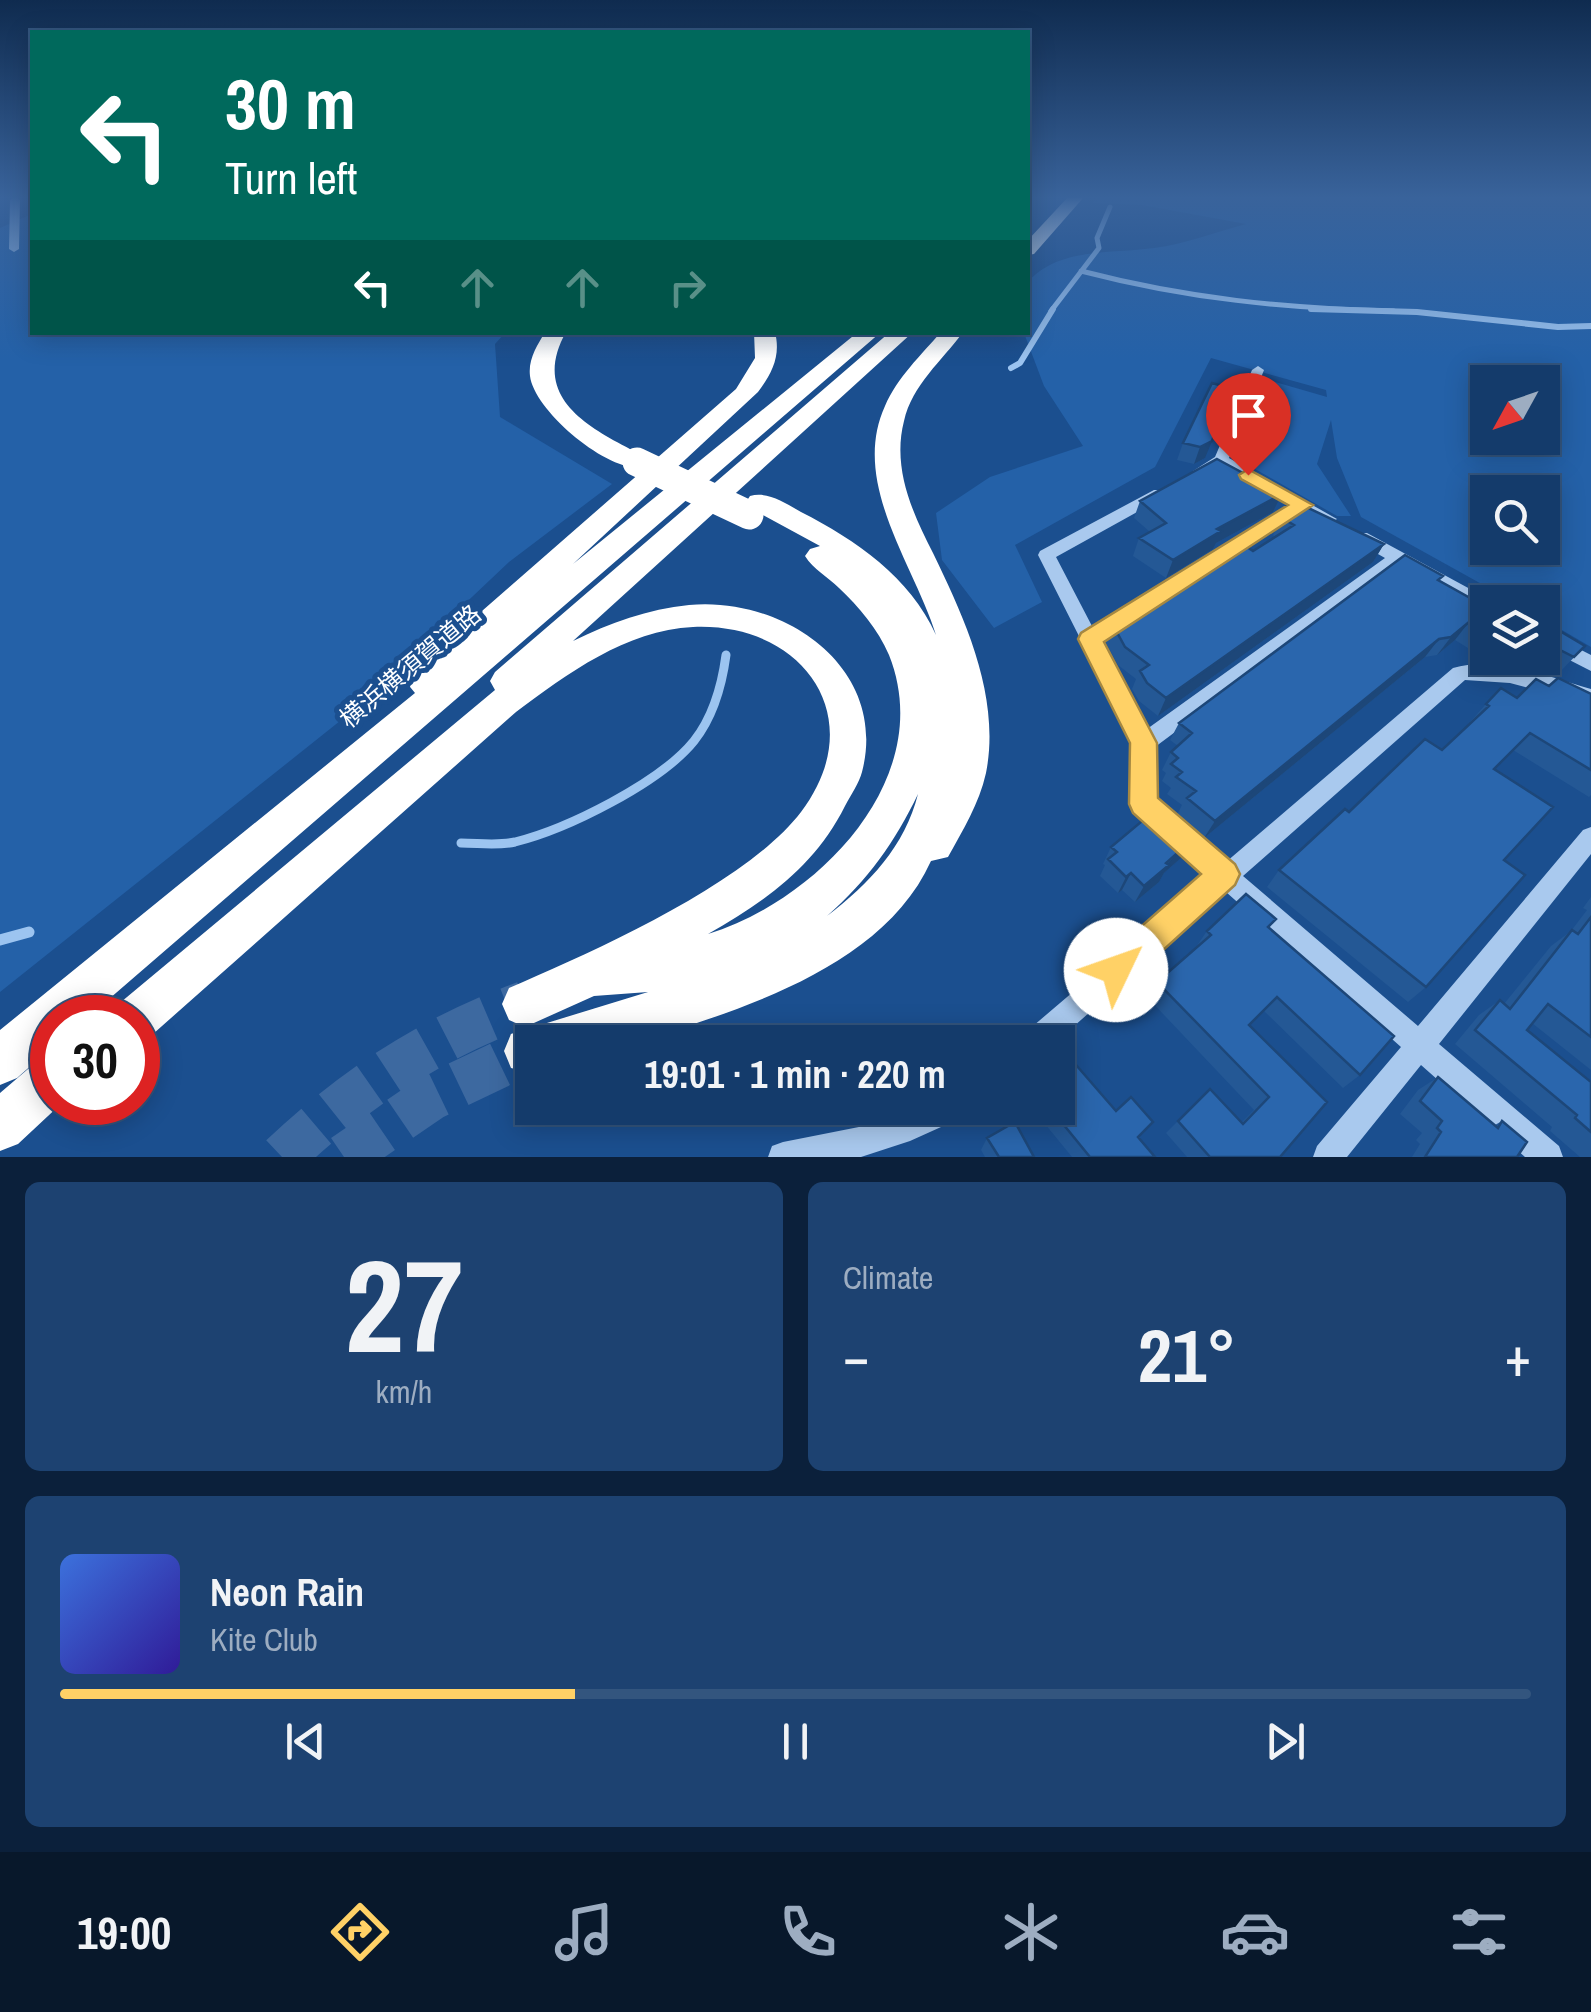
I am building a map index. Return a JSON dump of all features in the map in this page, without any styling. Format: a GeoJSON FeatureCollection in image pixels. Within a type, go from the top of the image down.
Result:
{"type":"FeatureCollection","features":[{"type":"Feature","properties":{"kind":"highway"},"geometry":{"type":"LineString","coordinates":[[554,335],[540,359],[542,385],[586,433],[834,544],[883,581],[912,619],[937,667],[946,707],[948,749],[934,808],[902,876]]}},
{"type":"Feature","properties":{"kind":"highway"},"geometry":{"type":"LineString","coordinates":[[572,335],[562,350],[559,366],[572,398],[645,457]]}},
{"type":"Feature","properties":{"kind":"highway"},"geometry":{"type":"LineString","coordinates":[[4,1058],[730,408],[762,371],[768,352],[765,335]]}},
{"type":"Feature","properties":{"kind":"highway","name":"横浜横須賀道路"},"geometry":{"type":"LineString","coordinates":[[4,1058],[867,335]]}},
{"type":"Feature","properties":{"kind":"highway"},"geometry":{"type":"LineString","coordinates":[[150,995],[899,335]]}},
{"type":"Feature","properties":{"kind":"highway"},"geometry":{"type":"LineString","coordinates":[[583,1025],[727,992],[772,971],[844,930],[931,848],[951,821],[968,778],[974,734],[957,644],[903,522],[888,472],[888,440],[900,400],[950,335]]}},
{"type":"Feature","properties":{"kind":"highway"},"geometry":{"type":"LineString","coordinates":[[592,977],[655,971],[745,942],[778,926],[826,890],[866,850],[890,814],[907,776],[916,702],[912,678],[892,631],[878,609],[840,572],[755,508]]}},
{"type":"Feature","properties":{"kind":"highway"},"geometry":{"type":"LineString","coordinates":[[160,998],[478,724],[557,665],[615,635],[671,618],[721,616],[766,624],[788,634],[824,660],[845,700],[849,721],[846,767],[834,796],[784,861],[745,891],[592,977],[546,1025]]}},
{"type":"Feature","properties":{"kind":"highway"},"geometry":{"type":"LineString","coordinates":[[0,1126],[30,1099]]}},
{"type":"Feature","properties":{"kind":"highway"},"geometry":{"type":"LineString","coordinates":[[0,1135],[30,1109]]}},
{"type":"Feature","properties":{"kind":"street"},"geometry":{"type":"LineString","coordinates":[[1258,370],[1221,460],[1046,555],[1144,743],[1143,804],[1548,1157]]}},
{"type":"Feature","properties":{"kind":"street"},"geometry":{"type":"LineString","coordinates":[[1221,460],[1470,596]]}},
{"type":"Feature","properties":{"kind":"street"},"geometry":{"type":"LineString","coordinates":[[1090,639],[1303,505]]}},
{"type":"Feature","properties":{"kind":"street"},"geometry":{"type":"LineString","coordinates":[[1144,743],[1398,557]]}},
{"type":"Feature","properties":{"kind":"street"},"geometry":{"type":"LineString","coordinates":[[1560,647],[1591,664]]}},
{"type":"Feature","properties":{"kind":"street"},"geometry":{"type":"LineString","coordinates":[[1055,1025],[1460,672],[1484,670],[1519,676],[1591,697]]}},
{"type":"Feature","properties":{"kind":"street"},"geometry":{"type":"LineString","coordinates":[[1328,1157],[1591,837]]}},
{"type":"Feature","properties":{"kind":"street"},"geometry":{"type":"LineString","coordinates":[[783,1157],[850,1147],[920,1125]]}},
{"type":"Feature","properties":{"kind":"shaded area"},"geometry":{"type":"Polygon","coordinates":[[[0,251],[30,251],[30,335],[503,335],[495,344],[500,417],[612,484],[509,562],[345,717],[0,992],[0,251]]]}},
{"type":"Feature","properties":{"kind":"shaded area"},"geometry":{"type":"Polygon","coordinates":[[[1125,251],[1591,251],[1591,647],[1560,629],[1560,585],[1483,585],[1361,517],[1337,458],[1331,420],[1317,464],[1351,516],[1337,516],[1234,457],[1265,379],[1327,397],[1326,390],[1211,358],[1155,467],[1015,545],[1042,602],[994,628],[942,560],[936,513],[990,477],[1083,446],[1044,386],[1025,335],[1030,335],[1030,280],[1070,257],[1125,251]]]}},
{"type":"Feature","properties":{"kind":"building"},"geometry":{"type":"Polygon","coordinates":[[[1212,383],[1230,388],[1212,441],[1200,447],[1183,443],[1212,383]]]}},
{"type":"Feature","properties":{"kind":"building"},"geometry":{"type":"Polygon","coordinates":[[[1217,459],[1282,494],[1217,529],[1221,531],[1173,560],[1139,538],[1166,523],[1140,501],[1217,459]]]}},
{"type":"Feature","properties":{"kind":"building"},"geometry":{"type":"Polygon","coordinates":[[[1302,505],[1384,544],[1166,698],[1147,683],[1140,671],[1149,665],[1125,647],[1113,625],[1241,543],[1253,551],[1294,525],[1282,518],[1302,505]]]}},
{"type":"Feature","properties":{"kind":"building"},"geometry":{"type":"Polygon","coordinates":[[[1405,555],[1443,576],[1438,580],[1470,598],[1470,623],[1451,637],[1439,639],[1215,821],[1187,798],[1196,791],[1176,777],[1182,772],[1171,764],[1178,758],[1171,752],[1192,733],[1179,723],[1405,555]]]}},
{"type":"Feature","properties":{"kind":"building"},"geometry":{"type":"Polygon","coordinates":[[[1560,631],[1585,646],[1574,657],[1560,650],[1560,631]]]}},
{"type":"Feature","properties":{"kind":"building"},"geometry":{"type":"Polygon","coordinates":[[[1558,678],[1591,694],[1591,770],[1530,733],[1494,769],[1553,807],[1504,860],[1525,875],[1426,987],[1279,870],[1345,809],[1349,812],[1425,739],[1442,750],[1489,706],[1486,704],[1501,688],[1517,698],[1536,679],[1549,686],[1558,678]]]}},
{"type":"Feature","properties":{"kind":"building"},"geometry":{"type":"Polygon","coordinates":[[[1154,811],[1192,840],[1144,886],[1131,873],[1126,877],[1108,859],[1117,852],[1111,847],[1154,811]]]}},
{"type":"Feature","properties":{"kind":"building"},"geometry":{"type":"Polygon","coordinates":[[[1246,894],[1276,919],[1268,927],[1394,1036],[1360,1075],[1277,997],[1249,1025],[1327,1102],[1280,1157],[1210,1157],[1178,1121],[1210,1089],[1243,1124],[1269,1097],[1157,982],[1211,935],[1207,931],[1246,894]]]}},
{"type":"Feature","properties":{"kind":"building"},"geometry":{"type":"Polygon","coordinates":[[[1591,917],[1591,1037],[1548,1004],[1527,1030],[1591,1082],[1591,1132],[1575,1118],[1577,1115],[1475,1030],[1500,1000],[1510,1009],[1572,930],[1578,934],[1591,917]]]}},
{"type":"Feature","properties":{"kind":"building"},"geometry":{"type":"Polygon","coordinates":[[[1075,1064],[1116,1111],[1131,1097],[1153,1122],[1138,1137],[1155,1157],[1090,1157],[1064,1125],[1075,1125],[1075,1064]]]}},
{"type":"Feature","properties":{"kind":"building"},"geometry":{"type":"Polygon","coordinates":[[[1438,1077],[1498,1128],[1502,1121],[1527,1142],[1517,1157],[1425,1157],[1441,1132],[1437,1128],[1442,1121],[1420,1101],[1438,1077]]]}},
{"type":"Feature","properties":{"kind":"building"},"geometry":{"type":"Polygon","coordinates":[[[1017,1125],[1034,1157],[999,1157],[987,1138],[1017,1125]]]}},
{"type":"Feature","properties":{"kind":"waterway"},"geometry":{"type":"LineString","coordinates":[[1081,271],[1097,251]]}},
{"type":"Feature","properties":{"kind":"waterway"},"geometry":{"type":"LineString","coordinates":[[1051,311],[1081,271]]}},
{"type":"Feature","properties":{"kind":"waterway"},"geometry":{"type":"LineString","coordinates":[[1081,271],[1160,289],[1236,300],[1394,311]]}},
{"type":"Feature","properties":{"kind":"waterway"},"geometry":{"type":"LineString","coordinates":[[1011,368],[1020,363],[1053,309]]}},
{"type":"Feature","properties":{"kind":"waterway"},"geometry":{"type":"LineString","coordinates":[[1311,309],[1417,312],[1558,327],[1591,326]]}},
{"type":"Feature","properties":{"kind":"waterway"},"geometry":{"type":"LineString","coordinates":[[461,843],[508,843],[536,836],[586,815],[659,773],[694,741],[706,722],[719,689],[726,655]]}},
{"type":"Feature","properties":{"kind":"waterway"},"geometry":{"type":"LineString","coordinates":[[0,940],[29,932]]}},
{"type":"Feature","properties":{"kind":"tunnel"},"geometry":{"type":"LineString","coordinates":[[282,1157],[337,1109],[395,1068],[458,1033],[525,1004]]}},
{"type":"Feature","properties":{"kind":"tunnel"},"geometry":{"type":"LineString","coordinates":[[344,1157],[432,1097],[515,1057]]}},
{"type":"Feature","properties":{"kind":"route"},"geometry":{"type":"LineString","coordinates":[[1116,970],[1224,874],[1143,804],[1144,743],[1090,639],[1303,505],[1248,475]]}}]}
